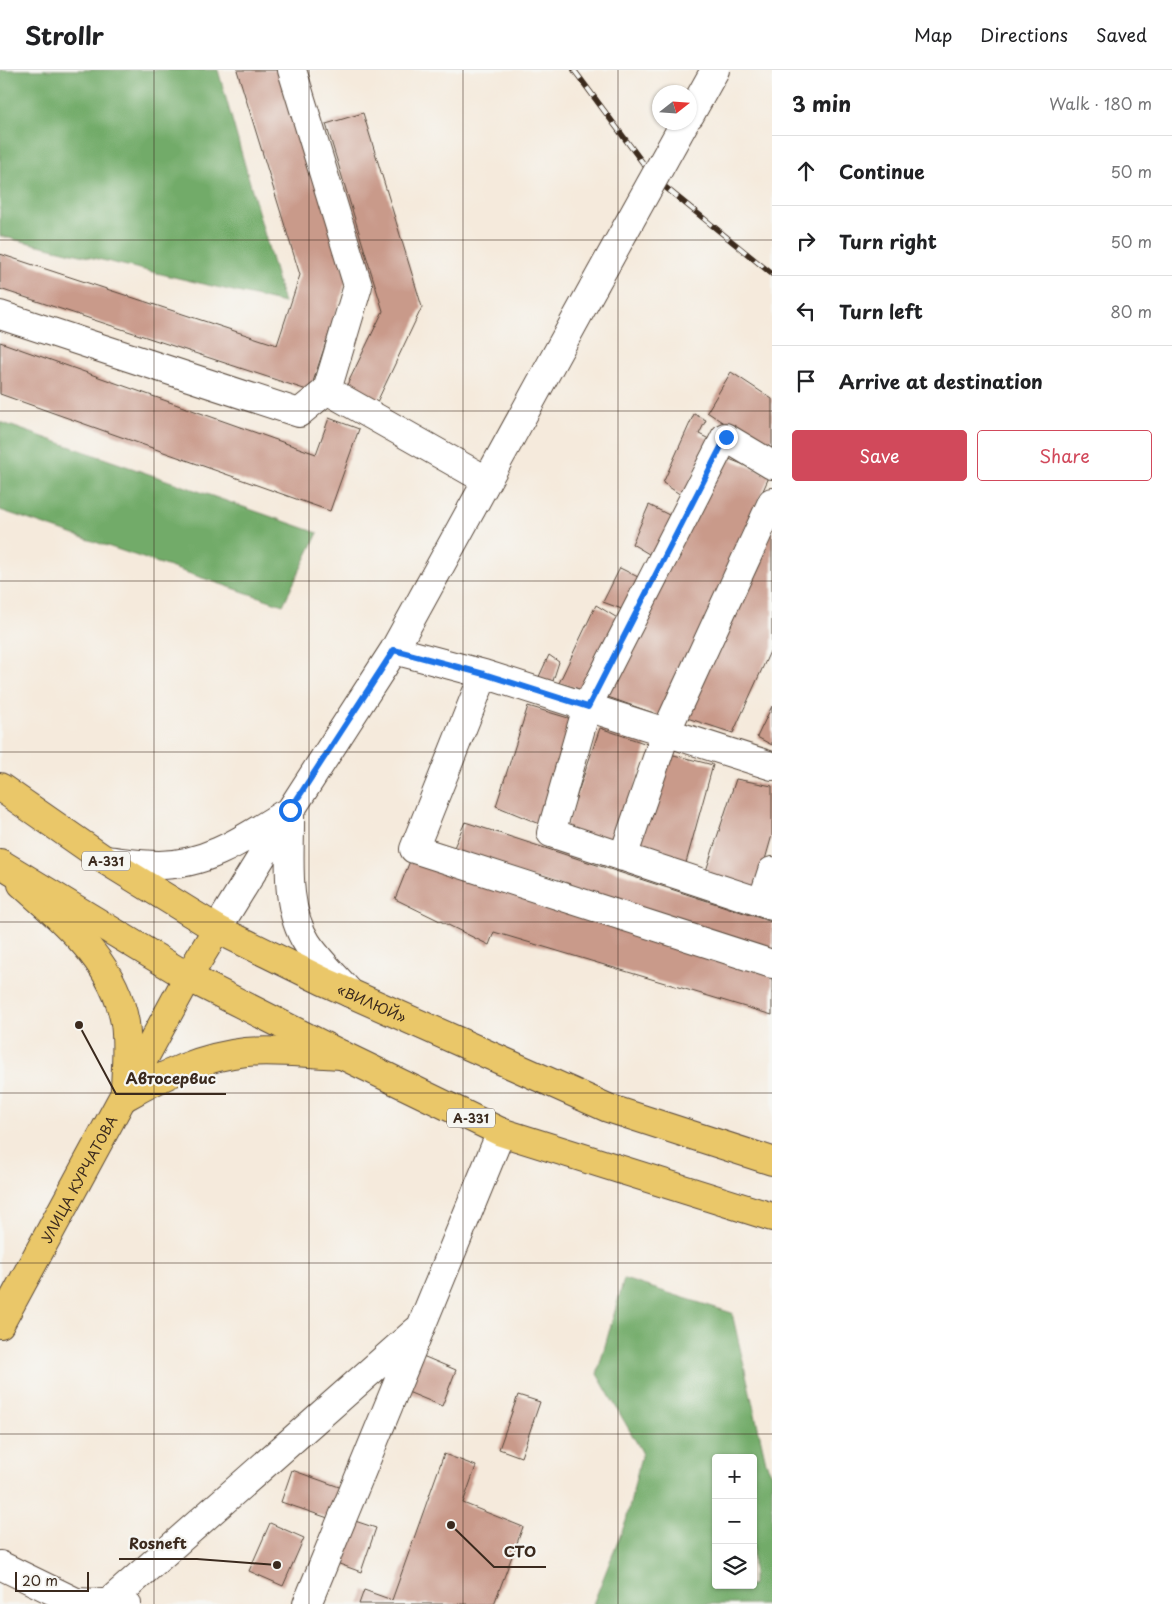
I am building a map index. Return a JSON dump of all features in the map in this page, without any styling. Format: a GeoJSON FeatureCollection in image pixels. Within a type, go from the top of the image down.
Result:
{"type":"FeatureCollection","features":[{"type":"Feature","properties":{"kind":"main road","name":"«ВИЛЮЙ»"},"geometry":{"type":"LineString","coordinates":[[0,787],[105,860],[216,929],[350,993],[608,1108],[772,1161]]}},
{"type":"Feature","properties":{"kind":"main road","name":"А-331"},"geometry":{"type":"LineString","coordinates":[[1,863],[188,977],[342,1056],[501,1132],[772,1217]]}},
{"type":"Feature","properties":{"kind":"main road"},"geometry":{"type":"LineString","coordinates":[[1,863],[87,944],[106,970],[124,1022],[127,1047],[124,1097]]}},
{"type":"Feature","properties":{"kind":"main road","name":"УЛИЦА КУРЧАТОВА"},"geometry":{"type":"LineString","coordinates":[[0,1324],[188,977],[216,929]]}},
{"type":"Feature","properties":{"kind":"main road"},"geometry":{"type":"LineString","coordinates":[[124,1097],[159,1077],[188,1065],[214,1058],[246,1052],[274,1051],[342,1056]]}},
{"type":"Feature","properties":{"kind":"street"},"geometry":{"type":"LineString","coordinates":[[0,315],[299,412],[326,390],[358,286],[292,70]]}},
{"type":"Feature","properties":{"kind":"street"},"geometry":{"type":"LineString","coordinates":[[697,102],[715,70]]}},
{"type":"Feature","properties":{"kind":"street"},"geometry":{"type":"LineString","coordinates":[[216,929],[290,810],[394,650],[681,130]]}},
{"type":"Feature","properties":{"kind":"street"},"geometry":{"type":"LineString","coordinates":[[326,390],[486,480]]}},
{"type":"Feature","properties":{"kind":"street"},"geometry":{"type":"LineString","coordinates":[[772,465],[726,437],[588,707],[550,833],[767,904],[772,871]]}},
{"type":"Feature","properties":{"kind":"street"},"geometry":{"type":"LineString","coordinates":[[623,857],[666,732],[772,502]]}},
{"type":"Feature","properties":{"kind":"street"},"geometry":{"type":"LineString","coordinates":[[394,650],[484,674],[772,766]]}},
{"type":"Feature","properties":{"kind":"street"},"geometry":{"type":"LineString","coordinates":[[484,674],[414,849],[772,964]]}},
{"type":"Feature","properties":{"kind":"street"},"geometry":{"type":"LineString","coordinates":[[105,860],[160,865],[197,860],[229,848],[290,810]]}},
{"type":"Feature","properties":{"kind":"street"},"geometry":{"type":"LineString","coordinates":[[290,810],[292,898],[298,922],[307,943],[350,993]]}},
{"type":"Feature","properties":{"kind":"street"},"geometry":{"type":"LineString","coordinates":[[307,1604],[501,1132]]}},
{"type":"Feature","properties":{"kind":"street"},"geometry":{"type":"LineString","coordinates":[[0,1565],[76,1602],[118,1604],[421,1327]]}},
{"type":"Feature","properties":{"kind":"green space"},"geometry":{"type":"Polygon","coordinates":[[[0,70],[218,70],[284,303],[0,236],[0,70]]]}},
{"type":"Feature","properties":{"kind":"green space"},"geometry":{"type":"Polygon","coordinates":[[[0,422],[318,533],[283,605],[0,510],[0,422]]]}},
{"type":"Feature","properties":{"kind":"green space"},"geometry":{"type":"Polygon","coordinates":[[[624,1279],[732,1313],[766,1462],[772,1474],[772,1604],[593,1604],[626,1521],[642,1452],[597,1374],[624,1279]]]}},
{"type":"Feature","properties":{"kind":"building"},"geometry":{"type":"Polygon","coordinates":[[[237,70],[284,70],[347,278],[310,391],[0,289],[0,254],[277,345],[300,275],[237,70]]]}},
{"type":"Feature","properties":{"kind":"building"},"geometry":{"type":"Polygon","coordinates":[[[363,113],[422,307],[377,402],[346,387],[383,311],[326,124],[363,113]]]}},
{"type":"Feature","properties":{"kind":"building"},"geometry":{"type":"Polygon","coordinates":[[[0,342],[316,454],[329,418],[359,429],[330,511],[0,394],[0,342]]]}},
{"type":"Feature","properties":{"kind":"building"},"geometry":{"type":"Polygon","coordinates":[[[731,372],[772,399],[772,455],[707,412],[731,372]]]}},
{"type":"Feature","properties":{"kind":"building"},"geometry":{"type":"Polygon","coordinates":[[[694,414],[706,420],[699,434],[709,439],[684,497],[663,483],[694,414]]]}},
{"type":"Feature","properties":{"kind":"building"},"geometry":{"type":"Polygon","coordinates":[[[724,457],[770,475],[662,716],[605,696],[724,457]]]}},
{"type":"Feature","properties":{"kind":"building"},"geometry":{"type":"Polygon","coordinates":[[[649,505],[673,517],[654,557],[632,544],[649,505]]]}},
{"type":"Feature","properties":{"kind":"building"},"geometry":{"type":"Polygon","coordinates":[[[772,530],[772,647],[733,733],[684,717],[772,530]]]}},
{"type":"Feature","properties":{"kind":"building"},"geometry":{"type":"Polygon","coordinates":[[[620,568],[642,579],[627,611],[603,602],[620,568]]]}},
{"type":"Feature","properties":{"kind":"building"},"geometry":{"type":"Polygon","coordinates":[[[596,605],[619,619],[586,691],[559,683],[596,605]]]}},
{"type":"Feature","properties":{"kind":"building"},"geometry":{"type":"Polygon","coordinates":[[[549,655],[559,662],[551,687],[537,681],[549,655]]]}},
{"type":"Feature","properties":{"kind":"building"},"geometry":{"type":"Polygon","coordinates":[[[528,706],[575,720],[540,824],[496,806],[528,706]]]}},
{"type":"Feature","properties":{"kind":"building"},"geometry":{"type":"Polygon","coordinates":[[[772,706],[772,745],[757,737],[772,706]]]}},
{"type":"Feature","properties":{"kind":"building"},"geometry":{"type":"Polygon","coordinates":[[[600,728],[647,744],[618,849],[566,827],[600,728]]]}},
{"type":"Feature","properties":{"kind":"building"},"geometry":{"type":"Polygon","coordinates":[[[670,754],[713,765],[684,870],[635,855],[670,754]]]}},
{"type":"Feature","properties":{"kind":"building"},"geometry":{"type":"Polygon","coordinates":[[[736,779],[772,786],[772,835],[755,895],[704,877],[736,779]]]}},
{"type":"Feature","properties":{"kind":"building"},"geometry":{"type":"Polygon","coordinates":[[[465,822],[772,922],[772,955],[452,852],[465,822]]]}},
{"type":"Feature","properties":{"kind":"building"},"geometry":{"type":"Polygon","coordinates":[[[410,861],[772,975],[772,1015],[494,932],[489,945],[395,899],[410,861]]]}},
{"type":"Feature","properties":{"kind":"building"},"geometry":{"type":"Polygon","coordinates":[[[418,1354],[456,1370],[442,1406],[403,1390],[418,1354]]]}},
{"type":"Feature","properties":{"kind":"building"},"geometry":{"type":"Polygon","coordinates":[[[518,1395],[540,1402],[521,1457],[499,1449],[518,1395]]]}},
{"type":"Feature","properties":{"kind":"building"},"geometry":{"type":"Polygon","coordinates":[[[444,1454],[476,1466],[463,1503],[523,1527],[494,1604],[359,1604],[364,1590],[392,1600],[444,1454]]]}},
{"type":"Feature","properties":{"kind":"building"},"geometry":{"type":"Polygon","coordinates":[[[292,1470],[342,1488],[331,1519],[281,1502],[292,1470]]]}},
{"type":"Feature","properties":{"kind":"building"},"geometry":{"type":"Polygon","coordinates":[[[349,1519],[376,1528],[361,1572],[334,1562],[349,1519]]]}},
{"type":"Feature","properties":{"kind":"building"},"geometry":{"type":"Polygon","coordinates":[[[270,1523],[304,1538],[283,1586],[249,1571],[270,1523]]]}},
{"type":"Feature","properties":{"kind":"railway"},"geometry":{"type":"LineString","coordinates":[[574,70],[654,178],[772,274]]}},
{"type":"Feature","properties":{"kind":"place","name":"Автосервис"},"geometry":{"type":"Point","coordinates":[79,1025]}},
{"type":"Feature","properties":{"kind":"place","name":"СТО"},"geometry":{"type":"Point","coordinates":[451,1525]}},
{"type":"Feature","properties":{"kind":"place","name":"Rosneft"},"geometry":{"type":"Point","coordinates":[277,1565]}},
{"type":"Feature","properties":{"kind":"route"},"geometry":{"type":"LineString","coordinates":[[290,810],[394,650],[484,674],[588,707],[726,437]]}}]}
